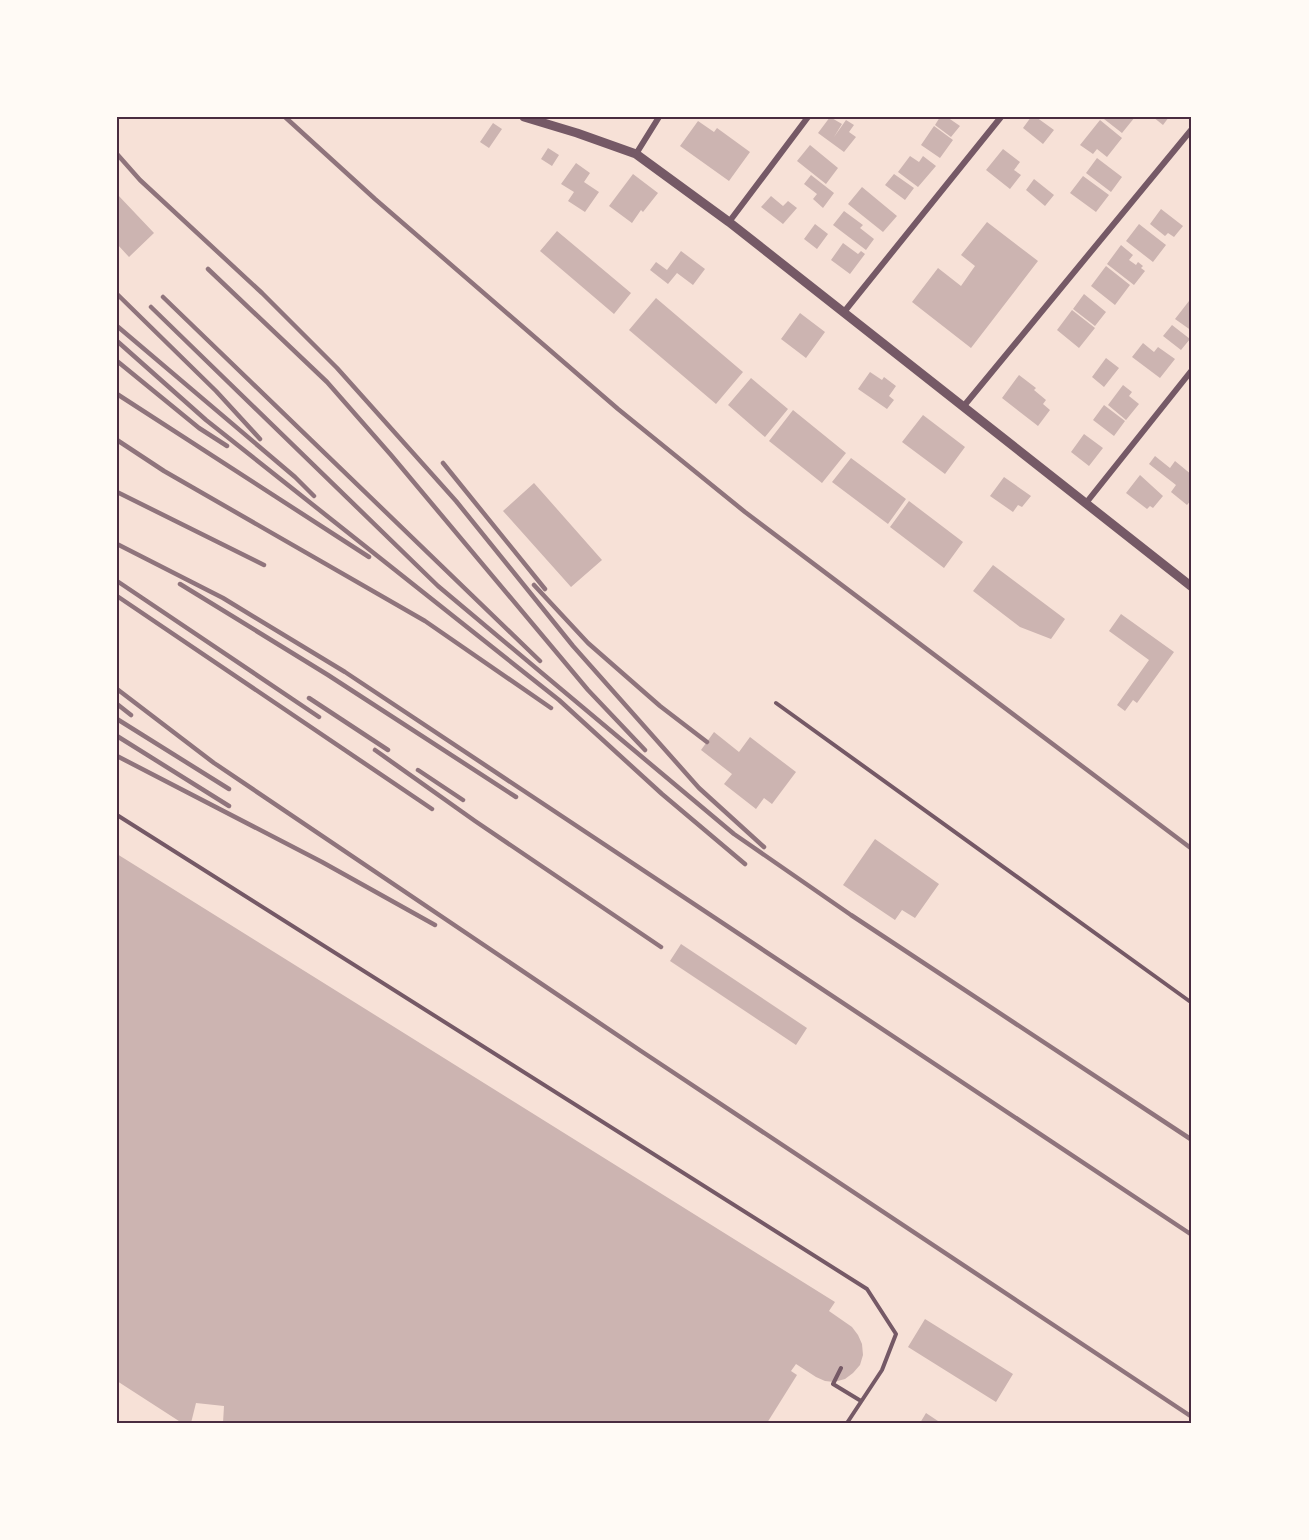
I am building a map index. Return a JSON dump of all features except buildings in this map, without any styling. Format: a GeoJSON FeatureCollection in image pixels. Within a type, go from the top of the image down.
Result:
{"type":"FeatureCollection","features":[{"type":"Feature","properties":{"kind":"street"},"geometry":{"type":"LineString","coordinates":[[524,117],[636,154],[729,222],[1192,587]]}},
{"type":"Feature","properties":{"kind":"street"},"geometry":{"type":"LineString","coordinates":[[636,154],[659,117]]}},
{"type":"Feature","properties":{"kind":"street"},"geometry":{"type":"LineString","coordinates":[[729,222],[808,117]]}},
{"type":"Feature","properties":{"kind":"street"},"geometry":{"type":"LineString","coordinates":[[844,312],[1001,117]]}},
{"type":"Feature","properties":{"kind":"street"},"geometry":{"type":"LineString","coordinates":[[963,407],[1192,129]]}},
{"type":"Feature","properties":{"kind":"street"},"geometry":{"type":"LineString","coordinates":[[1086,503],[1192,370]]}},
{"type":"Feature","properties":{"kind":"lane"},"geometry":{"type":"LineString","coordinates":[[776,703],[1192,1003]]}},
{"type":"Feature","properties":{"kind":"lane"},"geometry":{"type":"LineString","coordinates":[[117,815],[867,1289],[896,1334],[882,1370],[847,1423]]}},
{"type":"Feature","properties":{"kind":"lane"},"geometry":{"type":"LineString","coordinates":[[840,1368],[833,1384],[861,1401]]}},
{"type":"Feature","properties":{"kind":"railway"},"geometry":{"type":"LineString","coordinates":[[285,117],[375,199],[618,409],[745,512],[1192,849]]}},
{"type":"Feature","properties":{"kind":"railway"},"geometry":{"type":"LineString","coordinates":[[117,154],[140,180],[262,293],[337,368],[456,501],[573,646],[699,788],[764,847]]}},
{"type":"Feature","properties":{"kind":"railway"},"geometry":{"type":"LineString","coordinates":[[208,269],[327,382],[588,690],[645,750]]}},
{"type":"Feature","properties":{"kind":"railway"},"geometry":{"type":"LineString","coordinates":[[117,294],[216,391],[260,439]]}},
{"type":"Feature","properties":{"kind":"railway"},"geometry":{"type":"LineString","coordinates":[[163,297],[540,661]]}},
{"type":"Feature","properties":{"kind":"railway"},"geometry":{"type":"LineString","coordinates":[[151,307],[438,586],[734,834],[851,915],[1192,1140]]}},
{"type":"Feature","properties":{"kind":"railway"},"geometry":{"type":"LineString","coordinates":[[117,326],[295,477],[314,496]]}},
{"type":"Feature","properties":{"kind":"railway"},"geometry":{"type":"LineString","coordinates":[[117,341],[206,420],[559,700],[662,794],[745,864]]}},
{"type":"Feature","properties":{"kind":"railway"},"geometry":{"type":"LineString","coordinates":[[117,361],[199,428],[227,446]]}},
{"type":"Feature","properties":{"kind":"railway"},"geometry":{"type":"LineString","coordinates":[[117,394],[369,557]]}},
{"type":"Feature","properties":{"kind":"railway"},"geometry":{"type":"LineString","coordinates":[[117,440],[164,471],[425,621],[551,708]]}},
{"type":"Feature","properties":{"kind":"railway"},"geometry":{"type":"LineString","coordinates":[[443,463],[545,589]]}},
{"type":"Feature","properties":{"kind":"railway"},"geometry":{"type":"LineString","coordinates":[[117,492],[264,565]]}},
{"type":"Feature","properties":{"kind":"railway"},"geometry":{"type":"LineString","coordinates":[[117,544],[223,598],[345,672],[1192,1235]]}},
{"type":"Feature","properties":{"kind":"railway"},"geometry":{"type":"LineString","coordinates":[[117,581],[319,717]]}},
{"type":"Feature","properties":{"kind":"railway"},"geometry":{"type":"LineString","coordinates":[[180,584],[328,675],[516,797]]}},
{"type":"Feature","properties":{"kind":"railway"},"geometry":{"type":"LineString","coordinates":[[534,585],[588,643],[660,706],[707,742]]}},
{"type":"Feature","properties":{"kind":"railway"},"geometry":{"type":"LineString","coordinates":[[117,596],[432,809]]}},
{"type":"Feature","properties":{"kind":"railway"},"geometry":{"type":"LineString","coordinates":[[117,689],[214,763],[641,1051],[1192,1417]]}},
{"type":"Feature","properties":{"kind":"railway"},"geometry":{"type":"LineString","coordinates":[[309,698],[388,750]]}},
{"type":"Feature","properties":{"kind":"railway"},"geometry":{"type":"LineString","coordinates":[[117,704],[131,715]]}},
{"type":"Feature","properties":{"kind":"railway"},"geometry":{"type":"LineString","coordinates":[[117,719],[229,789]]}},
{"type":"Feature","properties":{"kind":"railway"},"geometry":{"type":"LineString","coordinates":[[117,736],[229,806]]}},
{"type":"Feature","properties":{"kind":"railway"},"geometry":{"type":"LineString","coordinates":[[375,750],[661,947]]}},
{"type":"Feature","properties":{"kind":"railway"},"geometry":{"type":"LineString","coordinates":[[117,756],[322,862],[435,925]]}},
{"type":"Feature","properties":{"kind":"railway"},"geometry":{"type":"LineString","coordinates":[[418,770],[463,800]]}}]}
